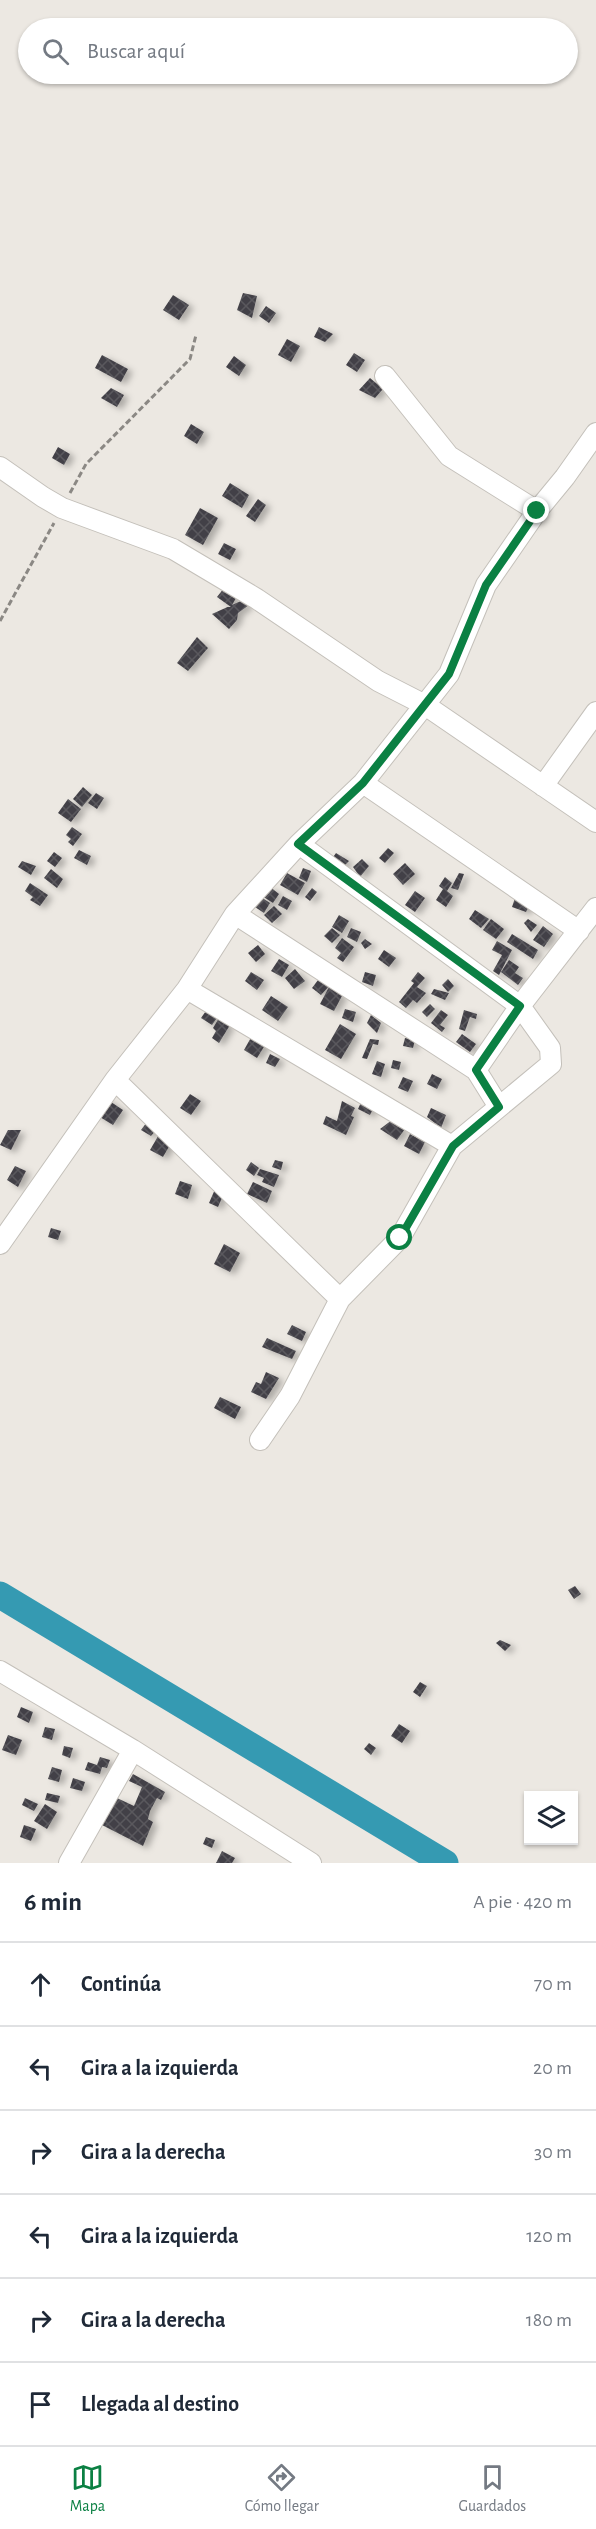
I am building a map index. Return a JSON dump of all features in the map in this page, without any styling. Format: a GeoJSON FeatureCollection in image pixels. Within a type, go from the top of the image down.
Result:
{"type":"FeatureCollection","features":[{"type":"Feature","properties":{"kind":"street"},"geometry":{"type":"LineString","coordinates":[[385,376],[449,456],[537,511]]}},
{"type":"Feature","properties":{"kind":"street"},"geometry":{"type":"LineString","coordinates":[[2,1238],[115,1080],[187,989],[236,914],[298,844],[363,783],[449,674],[486,585],[537,511],[565,477],[596,433]]}},
{"type":"Feature","properties":{"kind":"street"},"geometry":{"type":"LineString","coordinates":[[0,467],[43,498],[62,508],[172,549],[257,599],[378,681],[424,705],[596,822]]}},
{"type":"Feature","properties":{"kind":"street"},"geometry":{"type":"LineString","coordinates":[[543,786],[593,723]]}},
{"type":"Feature","properties":{"kind":"street"},"geometry":{"type":"LineString","coordinates":[[363,783],[579,931]]}},
{"type":"Feature","properties":{"kind":"street"},"geometry":{"type":"LineString","coordinates":[[260,1440],[290,1396],[340,1299],[400,1238],[453,1146],[552,1064],[550,1048],[520,1006],[298,844]]}},
{"type":"Feature","properties":{"kind":"street"},"geometry":{"type":"LineString","coordinates":[[476,1070],[520,1006],[596,908]]}},
{"type":"Feature","properties":{"kind":"street"},"geometry":{"type":"LineString","coordinates":[[236,914],[476,1070],[499,1107]]}},
{"type":"Feature","properties":{"kind":"street"},"geometry":{"type":"LineString","coordinates":[[187,989],[453,1146]]}},
{"type":"Feature","properties":{"kind":"street"},"geometry":{"type":"LineString","coordinates":[[115,1080],[340,1299]]}},
{"type":"Feature","properties":{"kind":"street"},"geometry":{"type":"LineString","coordinates":[[0,1671],[133,1750],[310,1863]]}},
{"type":"Feature","properties":{"kind":"street"},"geometry":{"type":"LineString","coordinates":[[69,1863],[133,1750]]}},
{"type":"Feature","properties":{"kind":"path"},"geometry":{"type":"LineString","coordinates":[[0,621],[86,464],[190,358],[196,335]]}},
{"type":"Feature","properties":{"kind":"building"},"geometry":{"type":"Polygon","coordinates":[[[243,293],[257,296],[252,318],[237,310],[243,293]]]}},
{"type":"Feature","properties":{"kind":"building"},"geometry":{"type":"Polygon","coordinates":[[[173,295],[189,305],[179,320],[163,310],[173,295]]]}},
{"type":"Feature","properties":{"kind":"building"},"geometry":{"type":"Polygon","coordinates":[[[266,306],[276,313],[269,323],[259,316],[266,306]]]}},
{"type":"Feature","properties":{"kind":"building"},"geometry":{"type":"Polygon","coordinates":[[[319,327],[333,334],[325,342],[314,337],[319,327]]]}},
{"type":"Feature","properties":{"kind":"building"},"geometry":{"type":"Polygon","coordinates":[[[287,339],[300,346],[291,362],[278,355],[287,339]]]}},
{"type":"Feature","properties":{"kind":"building"},"geometry":{"type":"Polygon","coordinates":[[[354,353],[365,360],[357,372],[346,365],[354,353]]]}},
{"type":"Feature","properties":{"kind":"building"},"geometry":{"type":"Polygon","coordinates":[[[102,355],[128,369],[121,382],[95,368],[102,355]]]}},
{"type":"Feature","properties":{"kind":"building"},"geometry":{"type":"Polygon","coordinates":[[[234,356],[246,365],[239,376],[226,367],[234,356]]]}},
{"type":"Feature","properties":{"kind":"building"},"geometry":{"type":"Polygon","coordinates":[[[370,378],[383,389],[375,398],[359,390],[370,378]]]}},
{"type":"Feature","properties":{"kind":"building"},"geometry":{"type":"Polygon","coordinates":[[[111,388],[124,395],[117,407],[101,398],[111,388]]]}},
{"type":"Feature","properties":{"kind":"building"},"geometry":{"type":"Polygon","coordinates":[[[191,424],[204,432],[197,444],[184,436],[191,424]]]}},
{"type":"Feature","properties":{"kind":"building"},"geometry":{"type":"Polygon","coordinates":[[[58,447],[70,454],[64,465],[52,458],[58,447]]]}},
{"type":"Feature","properties":{"kind":"building"},"geometry":{"type":"Polygon","coordinates":[[[230,483],[249,495],[242,508],[222,496],[230,483]]]}},
{"type":"Feature","properties":{"kind":"building"},"geometry":{"type":"Polygon","coordinates":[[[258,499],[266,505],[255,522],[246,516],[258,499]]]}},
{"type":"Feature","properties":{"kind":"building"},"geometry":{"type":"Polygon","coordinates":[[[200,508],[218,518],[203,545],[185,535],[200,508]]]}},
{"type":"Feature","properties":{"kind":"building"},"geometry":{"type":"Polygon","coordinates":[[[224,543],[236,549],[230,560],[218,554],[224,543]]]}},
{"type":"Feature","properties":{"kind":"building"},"geometry":{"type":"Polygon","coordinates":[[[224,588],[236,598],[231,607],[217,597],[224,588]]]}},
{"type":"Feature","properties":{"kind":"building"},"geometry":{"type":"Polygon","coordinates":[[[243,600],[249,605],[238,613],[237,620],[229,629],[212,614],[243,600]]]}},
{"type":"Feature","properties":{"kind":"building"},"geometry":{"type":"Polygon","coordinates":[[[197,637],[208,648],[188,671],[177,663],[197,637]]]}},
{"type":"Feature","properties":{"kind":"building"},"geometry":{"type":"Polygon","coordinates":[[[83,787],[92,795],[82,807],[73,799],[83,787]]]}},
{"type":"Feature","properties":{"kind":"building"},"geometry":{"type":"Polygon","coordinates":[[[96,793],[104,798],[97,809],[88,803],[96,793]]]}},
{"type":"Feature","properties":{"kind":"building"},"geometry":{"type":"Polygon","coordinates":[[[68,799],[81,809],[71,822],[58,813],[68,799]]]}},
{"type":"Feature","properties":{"kind":"building"},"geometry":{"type":"Polygon","coordinates":[[[72,827],[82,834],[73,846],[68,842],[71,839],[66,835],[72,827]]]}},
{"type":"Feature","properties":{"kind":"building"},"geometry":{"type":"Polygon","coordinates":[[[388,848],[394,853],[385,863],[379,858],[388,848]]]}},
{"type":"Feature","properties":{"kind":"building"},"geometry":{"type":"Polygon","coordinates":[[[79,850],[91,856],[87,865],[74,858],[79,850]]]}},
{"type":"Feature","properties":{"kind":"building"},"geometry":{"type":"Polygon","coordinates":[[[54,852],[62,858],[55,867],[47,861],[54,852]]]}},
{"type":"Feature","properties":{"kind":"building"},"geometry":{"type":"Polygon","coordinates":[[[336,853],[349,861],[342,868],[331,860],[336,853]]]}},
{"type":"Feature","properties":{"kind":"building"},"geometry":{"type":"Polygon","coordinates":[[[362,859],[369,866],[360,877],[353,867],[362,859]]]}},
{"type":"Feature","properties":{"kind":"building"},"geometry":{"type":"Polygon","coordinates":[[[22,861],[36,866],[31,875],[18,867],[22,861]]]}},
{"type":"Feature","properties":{"kind":"building"},"geometry":{"type":"Polygon","coordinates":[[[405,863],[415,874],[403,885],[393,874],[405,863]]]}},
{"type":"Feature","properties":{"kind":"building"},"geometry":{"type":"Polygon","coordinates":[[[303,868],[311,871],[307,882],[299,878],[303,868]]]}},
{"type":"Feature","properties":{"kind":"building"},"geometry":{"type":"Polygon","coordinates":[[[51,869],[63,879],[57,888],[44,878],[51,869]]]}},
{"type":"Feature","properties":{"kind":"building"},"geometry":{"type":"Polygon","coordinates":[[[287,873],[305,883],[298,895],[280,885],[287,873]]]}},
{"type":"Feature","properties":{"kind":"building"},"geometry":{"type":"Polygon","coordinates":[[[459,873],[464,874],[458,890],[451,888],[459,873]]]}},
{"type":"Feature","properties":{"kind":"building"},"geometry":{"type":"Polygon","coordinates":[[[445,877],[452,883],[447,891],[453,896],[446,907],[436,900],[443,889],[439,886],[445,877]]]}},
{"type":"Feature","properties":{"kind":"building"},"geometry":{"type":"Polygon","coordinates":[[[30,883],[48,895],[40,906],[30,900],[33,897],[25,891],[30,883]]]}},
{"type":"Feature","properties":{"kind":"building"},"geometry":{"type":"Polygon","coordinates":[[[269,886],[279,894],[273,903],[262,896],[269,886]]]}},
{"type":"Feature","properties":{"kind":"building"},"geometry":{"type":"Polygon","coordinates":[[[312,888],[317,892],[310,901],[305,897],[312,888]]]}},
{"type":"Feature","properties":{"kind":"building"},"geometry":{"type":"Polygon","coordinates":[[[415,891],[425,898],[415,912],[405,905],[415,891]]]}},
{"type":"Feature","properties":{"kind":"building"},"geometry":{"type":"Polygon","coordinates":[[[516,895],[531,902],[526,912],[512,907],[516,895]]]}},
{"type":"Feature","properties":{"kind":"building"},"geometry":{"type":"Polygon","coordinates":[[[283,896],[292,901],[287,910],[278,905],[283,896]]]}},
{"type":"Feature","properties":{"kind":"building"},"geometry":{"type":"Polygon","coordinates":[[[261,897],[270,903],[264,913],[255,907],[261,897]]]}},
{"type":"Feature","properties":{"kind":"building"},"geometry":{"type":"Polygon","coordinates":[[[274,906],[282,914],[272,923],[264,915],[274,906]]]}},
{"type":"Feature","properties":{"kind":"building"},"geometry":{"type":"Polygon","coordinates":[[[475,910],[489,919],[481,928],[469,919],[475,910]]]}},
{"type":"Feature","properties":{"kind":"building"},"geometry":{"type":"Polygon","coordinates":[[[339,915],[349,921],[342,933],[332,927],[339,915]]]}},
{"type":"Feature","properties":{"kind":"building"},"geometry":{"type":"Polygon","coordinates":[[[491,919],[504,929],[496,939],[483,930],[491,919]]]}},
{"type":"Feature","properties":{"kind":"building"},"geometry":{"type":"Polygon","coordinates":[[[528,919],[537,925],[531,932],[524,923],[528,919]]]}},
{"type":"Feature","properties":{"kind":"building"},"geometry":{"type":"Polygon","coordinates":[[[543,926],[553,934],[544,947],[533,940],[543,926]]]}},
{"type":"Feature","properties":{"kind":"building"},"geometry":{"type":"Polygon","coordinates":[[[332,928],[340,935],[332,943],[324,936],[332,928]]]}},
{"type":"Feature","properties":{"kind":"building"},"geometry":{"type":"Polygon","coordinates":[[[351,928],[361,932],[357,942],[347,937],[351,928]]]}},
{"type":"Feature","properties":{"kind":"building"},"geometry":{"type":"Polygon","coordinates":[[[512,934],[538,950],[533,959],[507,942],[512,934]]]}},
{"type":"Feature","properties":{"kind":"building"},"geometry":{"type":"Polygon","coordinates":[[[342,938],[354,947],[343,962],[337,958],[341,953],[335,948],[342,938]]]}},
{"type":"Feature","properties":{"kind":"building"},"geometry":{"type":"Polygon","coordinates":[[[365,939],[372,944],[365,949],[361,943],[365,939]]]}},
{"type":"Feature","properties":{"kind":"building"},"geometry":{"type":"Polygon","coordinates":[[[497,941],[512,950],[499,975],[493,971],[502,955],[492,950],[497,941]]]}},
{"type":"Feature","properties":{"kind":"building"},"geometry":{"type":"Polygon","coordinates":[[[258,945],[265,954],[256,962],[248,953],[258,945]]]}},
{"type":"Feature","properties":{"kind":"building"},"geometry":{"type":"Polygon","coordinates":[[[384,950],[396,958],[389,967],[378,959],[384,950]]]}},
{"type":"Feature","properties":{"kind":"building"},"geometry":{"type":"Polygon","coordinates":[[[279,959],[289,965],[282,977],[271,971],[279,959]]]}},
{"type":"Feature","properties":{"kind":"building"},"geometry":{"type":"Polygon","coordinates":[[[509,960],[519,967],[515,973],[523,978],[518,985],[501,972],[509,960]]]}},
{"type":"Feature","properties":{"kind":"building"},"geometry":{"type":"Polygon","coordinates":[[[295,969],[305,981],[294,989],[285,978],[295,969]]]}},
{"type":"Feature","properties":{"kind":"building"},"geometry":{"type":"Polygon","coordinates":[[[251,972],[264,980],[257,990],[245,981],[251,972]]]}},
{"type":"Feature","properties":{"kind":"building"},"geometry":{"type":"Polygon","coordinates":[[[365,972],[376,975],[373,986],[362,982],[365,972]]]}},
{"type":"Feature","properties":{"kind":"building"},"geometry":{"type":"Polygon","coordinates":[[[418,972],[425,978],[417,987],[426,993],[417,1003],[413,1000],[406,1008],[399,1002],[414,983],[411,981],[418,972]]]}},
{"type":"Feature","properties":{"kind":"building"},"geometry":{"type":"Polygon","coordinates":[[[321,976],[331,984],[321,995],[312,988],[321,976]]]}},
{"type":"Feature","properties":{"kind":"building"},"geometry":{"type":"Polygon","coordinates":[[[448,979],[454,986],[448,992],[442,985],[448,979]]]}},
{"type":"Feature","properties":{"kind":"building"},"geometry":{"type":"Polygon","coordinates":[[[329,987],[343,994],[334,1011],[320,1004],[329,987]]]}},
{"type":"Feature","properties":{"kind":"building"},"geometry":{"type":"Polygon","coordinates":[[[434,989],[449,993],[445,1000],[431,994],[434,989]]]}},
{"type":"Feature","properties":{"kind":"building"},"geometry":{"type":"Polygon","coordinates":[[[271,996],[288,1007],[278,1021],[262,1010],[271,996]]]}},
{"type":"Feature","properties":{"kind":"building"},"geometry":{"type":"Polygon","coordinates":[[[430,1004],[435,1009],[427,1017],[422,1012],[430,1004]]]}},
{"type":"Feature","properties":{"kind":"building"},"geometry":{"type":"Polygon","coordinates":[[[208,1008],[219,1015],[212,1025],[201,1018],[208,1008]]]}},
{"type":"Feature","properties":{"kind":"building"},"geometry":{"type":"Polygon","coordinates":[[[345,1009],[356,1012],[353,1022],[342,1018],[345,1009]]]}},
{"type":"Feature","properties":{"kind":"building"},"geometry":{"type":"Polygon","coordinates":[[[441,1010],[448,1015],[440,1025],[445,1028],[442,1032],[431,1023],[441,1010]]]}},
{"type":"Feature","properties":{"kind":"building"},"geometry":{"type":"Polygon","coordinates":[[[464,1010],[477,1014],[476,1019],[470,1017],[465,1031],[459,1029],[464,1010]]]}},
{"type":"Feature","properties":{"kind":"building"},"geometry":{"type":"Polygon","coordinates":[[[371,1015],[381,1023],[377,1033],[367,1023],[371,1015]]]}},
{"type":"Feature","properties":{"kind":"building"},"geometry":{"type":"Polygon","coordinates":[[[219,1018],[230,1025],[219,1043],[212,1038],[216,1031],[213,1028],[219,1018]]]}},
{"type":"Feature","properties":{"kind":"building"},"geometry":{"type":"Polygon","coordinates":[[[340,1024],[356,1034],[341,1059],[325,1050],[340,1024]]]}},
{"type":"Feature","properties":{"kind":"building"},"geometry":{"type":"Polygon","coordinates":[[[253,1034],[267,1042],[257,1058],[244,1050],[253,1034]]]}},
{"type":"Feature","properties":{"kind":"building"},"geometry":{"type":"Polygon","coordinates":[[[462,1034],[476,1044],[470,1052],[456,1042],[462,1034]]]}},
{"type":"Feature","properties":{"kind":"building"},"geometry":{"type":"Polygon","coordinates":[[[405,1038],[415,1040],[413,1048],[403,1046],[405,1038]]]}},
{"type":"Feature","properties":{"kind":"building"},"geometry":{"type":"Polygon","coordinates":[[[370,1039],[379,1040],[378,1045],[373,1044],[367,1059],[362,1058],[370,1039]]]}},
{"type":"Feature","properties":{"kind":"building"},"geometry":{"type":"Polygon","coordinates":[[[270,1054],[280,1059],[275,1067],[266,1063],[270,1054]]]}},
{"type":"Feature","properties":{"kind":"building"},"geometry":{"type":"Polygon","coordinates":[[[393,1060],[401,1062],[399,1070],[391,1068],[393,1060]]]}},
{"type":"Feature","properties":{"kind":"building"},"geometry":{"type":"Polygon","coordinates":[[[377,1061],[385,1064],[381,1077],[372,1074],[377,1061]]]}},
{"type":"Feature","properties":{"kind":"building"},"geometry":{"type":"Polygon","coordinates":[[[432,1074],[442,1079],[437,1089],[427,1084],[432,1074]]]}},
{"type":"Feature","properties":{"kind":"building"},"geometry":{"type":"Polygon","coordinates":[[[403,1077],[413,1081],[408,1092],[398,1088],[403,1077]]]}},
{"type":"Feature","properties":{"kind":"building"},"geometry":{"type":"Polygon","coordinates":[[[190,1094],[201,1101],[191,1115],[180,1108],[190,1094]]]}},
{"type":"Feature","properties":{"kind":"building"},"geometry":{"type":"Polygon","coordinates":[[[105,1098],[123,1110],[113,1125],[95,1114],[105,1098]]]}},
{"type":"Feature","properties":{"kind":"building"},"geometry":{"type":"Polygon","coordinates":[[[362,1100],[374,1107],[370,1115],[358,1109],[362,1100]]]}},
{"type":"Feature","properties":{"kind":"building"},"geometry":{"type":"Polygon","coordinates":[[[342,1101],[355,1108],[351,1116],[354,1117],[346,1135],[323,1124],[326,1116],[337,1121],[342,1101]]]}},
{"type":"Feature","properties":{"kind":"building"},"geometry":{"type":"Polygon","coordinates":[[[431,1108],[446,1115],[441,1128],[427,1117],[431,1108]]]}},
{"type":"Feature","properties":{"kind":"building"},"geometry":{"type":"Polygon","coordinates":[[[392,1120],[405,1129],[397,1140],[380,1129],[392,1120]]]}},
{"type":"Feature","properties":{"kind":"building"},"geometry":{"type":"Polygon","coordinates":[[[147,1122],[157,1129],[151,1136],[141,1130],[147,1122]]]}},
{"type":"Feature","properties":{"kind":"building"},"geometry":{"type":"Polygon","coordinates":[[[8,1130],[21,1130],[11,1150],[0,1145],[8,1130]]]}},
{"type":"Feature","properties":{"kind":"building"},"geometry":{"type":"Polygon","coordinates":[[[161,1131],[174,1138],[163,1157],[150,1150],[161,1131]]]}},
{"type":"Feature","properties":{"kind":"building"},"geometry":{"type":"Polygon","coordinates":[[[410,1134],[425,1142],[419,1154],[404,1146],[410,1134]]]}},
{"type":"Feature","properties":{"kind":"building"},"geometry":{"type":"Polygon","coordinates":[[[275,1160],[283,1162],[281,1170],[272,1167],[275,1160]]]}},
{"type":"Feature","properties":{"kind":"building"},"geometry":{"type":"Polygon","coordinates":[[[251,1162],[259,1168],[254,1176],[246,1170],[251,1162]]]}},
{"type":"Feature","properties":{"kind":"building"},"geometry":{"type":"Polygon","coordinates":[[[15,1166],[26,1171],[18,1187],[7,1180],[15,1166]]]}},
{"type":"Feature","properties":{"kind":"building"},"geometry":{"type":"Polygon","coordinates":[[[260,1169],[279,1175],[274,1187],[262,1182],[264,1178],[257,1175],[260,1169]]]}},
{"type":"Feature","properties":{"kind":"building"},"geometry":{"type":"Polygon","coordinates":[[[180,1181],[192,1185],[188,1199],[175,1194],[180,1181]]]}},
{"type":"Feature","properties":{"kind":"building"},"geometry":{"type":"Polygon","coordinates":[[[253,1182],[272,1191],[267,1203],[247,1194],[253,1182]]]}},
{"type":"Feature","properties":{"kind":"building"},"geometry":{"type":"Polygon","coordinates":[[[216,1187],[225,1191],[218,1207],[209,1203],[216,1187]]]}},
{"type":"Feature","properties":{"kind":"building"},"geometry":{"type":"Polygon","coordinates":[[[51,1228],[61,1231],[58,1240],[48,1237],[51,1228]]]}},
{"type":"Feature","properties":{"kind":"building"},"geometry":{"type":"Polygon","coordinates":[[[224,1244],[240,1253],[230,1272],[214,1264],[224,1244]]]}},
{"type":"Feature","properties":{"kind":"building"},"geometry":{"type":"Polygon","coordinates":[[[292,1325],[306,1332],[302,1341],[287,1334],[292,1325]]]}},
{"type":"Feature","properties":{"kind":"building"},"geometry":{"type":"Polygon","coordinates":[[[267,1338],[296,1351],[292,1359],[262,1347],[267,1338]]]}},
{"type":"Feature","properties":{"kind":"building"},"geometry":{"type":"Polygon","coordinates":[[[266,1372],[279,1378],[266,1399],[251,1392],[256,1382],[261,1384],[266,1372]]]}},
{"type":"Feature","properties":{"kind":"building"},"geometry":{"type":"Polygon","coordinates":[[[220,1397],[241,1407],[235,1419],[214,1408],[220,1397]]]}},
{"type":"Feature","properties":{"kind":"building"},"geometry":{"type":"Polygon","coordinates":[[[575,1586],[581,1594],[574,1599],[568,1590],[575,1586]]]}},
{"type":"Feature","properties":{"kind":"building"},"geometry":{"type":"Polygon","coordinates":[[[500,1640],[511,1645],[505,1651],[496,1643],[500,1640]]]}},
{"type":"Feature","properties":{"kind":"building"},"geometry":{"type":"Polygon","coordinates":[[[420,1682],[427,1686],[420,1697],[413,1692],[420,1682]]]}},
{"type":"Feature","properties":{"kind":"building"},"geometry":{"type":"Polygon","coordinates":[[[21,1707],[33,1712],[29,1723],[17,1717],[21,1707]]]}},
{"type":"Feature","properties":{"kind":"building"},"geometry":{"type":"Polygon","coordinates":[[[399,1724],[410,1731],[402,1743],[391,1736],[399,1724]]]}},
{"type":"Feature","properties":{"kind":"building"},"geometry":{"type":"Polygon","coordinates":[[[45,1727],[55,1729],[52,1740],[42,1737],[45,1727]]]}},
{"type":"Feature","properties":{"kind":"building"},"geometry":{"type":"Polygon","coordinates":[[[8,1735],[22,1740],[16,1755],[2,1750],[8,1735]]]}},
{"type":"Feature","properties":{"kind":"building"},"geometry":{"type":"Polygon","coordinates":[[[369,1743],[376,1748],[371,1755],[364,1749],[369,1743]]]}},
{"type":"Feature","properties":{"kind":"building"},"geometry":{"type":"Polygon","coordinates":[[[64,1746],[73,1748],[70,1758],[62,1755],[64,1746]]]}},
{"type":"Feature","properties":{"kind":"building"},"geometry":{"type":"Polygon","coordinates":[[[100,1757],[110,1760],[107,1768],[102,1767],[100,1774],[85,1770],[88,1762],[97,1765],[100,1757]]]}},
{"type":"Feature","properties":{"kind":"building"},"geometry":{"type":"Polygon","coordinates":[[[52,1767],[62,1770],[59,1782],[48,1779],[52,1767]]]}},
{"type":"Feature","properties":{"kind":"building"},"geometry":{"type":"Polygon","coordinates":[[[133,1774],[165,1792],[161,1800],[157,1798],[150,1811],[148,1819],[153,1822],[143,1846],[102,1825],[117,1798],[134,1806],[142,1787],[129,1781],[133,1774]]]}},
{"type":"Feature","properties":{"kind":"building"},"geometry":{"type":"Polygon","coordinates":[[[73,1778],[85,1782],[82,1791],[70,1788],[73,1778]]]}},
{"type":"Feature","properties":{"kind":"building"},"geometry":{"type":"Polygon","coordinates":[[[47,1793],[60,1796],[58,1803],[45,1800],[47,1793]]]}},
{"type":"Feature","properties":{"kind":"building"},"geometry":{"type":"Polygon","coordinates":[[[25,1798],[38,1804],[34,1811],[22,1805],[25,1798]]]}},
{"type":"Feature","properties":{"kind":"building"},"geometry":{"type":"Polygon","coordinates":[[[45,1804],[57,1812],[47,1829],[34,1821],[45,1804]]]}},
{"type":"Feature","properties":{"kind":"building"},"geometry":{"type":"Polygon","coordinates":[[[24,1825],[36,1829],[31,1841],[20,1837],[24,1825]]]}},
{"type":"Feature","properties":{"kind":"building"},"geometry":{"type":"Polygon","coordinates":[[[206,1837],[215,1840],[212,1848],[203,1844],[206,1837]]]}},
{"type":"Feature","properties":{"kind":"building"},"geometry":{"type":"Polygon","coordinates":[[[222,1851],[235,1858],[232,1863],[216,1863],[222,1851]]]}},
{"type":"Feature","properties":{"kind":"waterway"},"geometry":{"type":"LineString","coordinates":[[0,1595],[445,1863]]}},
{"type":"Feature","properties":{"kind":"route"},"geometry":{"type":"LineString","coordinates":[[400,1238],[453,1146],[499,1107],[476,1070],[520,1006],[298,844],[363,783],[449,674],[486,585],[537,511]]}}]}
